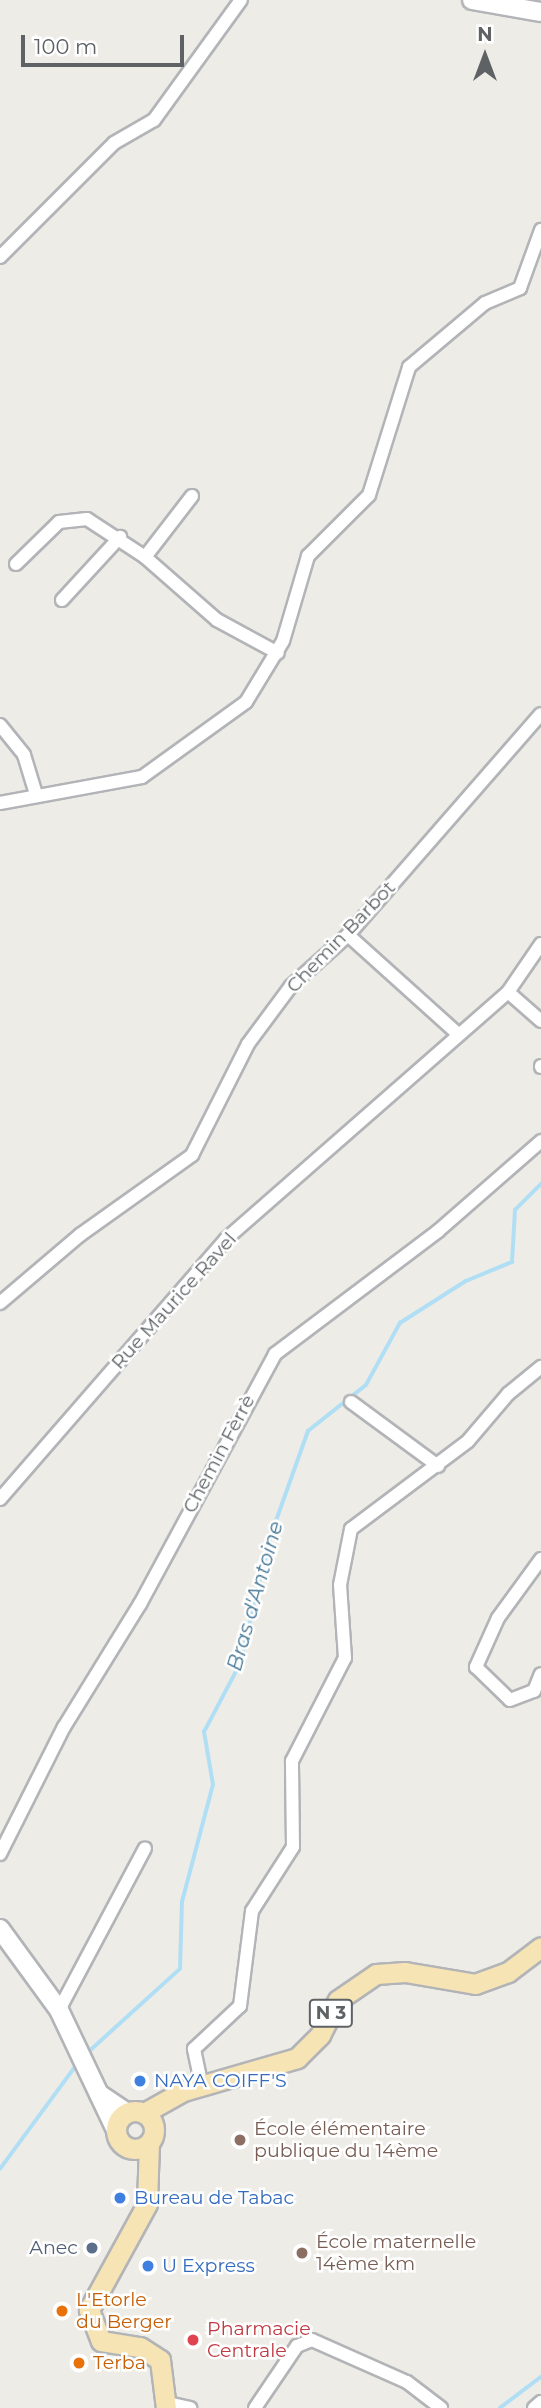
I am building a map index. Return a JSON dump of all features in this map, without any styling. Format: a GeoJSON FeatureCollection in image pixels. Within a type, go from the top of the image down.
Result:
{"type":"FeatureCollection","features":[{"type":"Feature","properties":{"kind":"main road"},"geometry":{"type":"LineString","coordinates":[[472,0],[541,12]]}},
{"type":"Feature","properties":{"kind":"main road"},"geometry":{"type":"LineString","coordinates":[[0,1929],[59,2010],[96,2092],[117,2130],[142,2129]]}},
{"type":"Feature","properties":{"kind":"main road"},"geometry":{"type":"LineString","coordinates":[[508,1972],[541,1936]]}},
{"type":"Feature","properties":{"kind":"main road","name":"N 3"},"geometry":{"type":"LineString","coordinates":[[142,2129],[199,2088],[297,2058],[320,2035],[338,2000],[376,1974],[405,1972],[459,1984],[508,1972],[541,1947]]}},
{"type":"Feature","properties":{"kind":"main road"},"geometry":{"type":"LineString","coordinates":[[96,2092],[142,2129]]}},
{"type":"Feature","properties":{"kind":"main road"},"geometry":{"type":"LineString","coordinates":[[142,2129],[142,2210],[97,2289],[90,2324],[101,2341],[140,2347],[160,2360],[167,2405]]}},
{"type":"Feature","properties":{"kind":"street"},"geometry":{"type":"LineString","coordinates":[[0,257],[114,143],[154,120],[241,0]]}},
{"type":"Feature","properties":{"kind":"street"},"geometry":{"type":"LineString","coordinates":[[0,803],[35,792],[142,777],[233,714],[264,679],[278,653],[308,556],[369,495],[410,367],[485,303],[520,288],[541,230]]}},
{"type":"Feature","properties":{"kind":"street"},"geometry":{"type":"LineString","coordinates":[[145,557],[192,496]]}},
{"type":"Feature","properties":{"kind":"street"},"geometry":{"type":"LineString","coordinates":[[16,564],[68,518],[87,519],[120,537],[217,621],[278,653]]}},
{"type":"Feature","properties":{"kind":"street"},"geometry":{"type":"LineString","coordinates":[[62,600],[120,537]]}},
{"type":"Feature","properties":{"kind":"street","name":"Chemin Barbot"},"geometry":{"type":"LineString","coordinates":[[0,1303],[80,1235],[192,1155],[248,1044],[291,986],[348,935],[541,714]]}},
{"type":"Feature","properties":{"kind":"street"},"geometry":{"type":"LineString","coordinates":[[0,725],[24,755],[35,792]]}},
{"type":"Feature","properties":{"kind":"street"},"geometry":{"type":"LineString","coordinates":[[348,935],[458,1034]]}},
{"type":"Feature","properties":{"kind":"street","name":"Rue Maurice Ravel"},"geometry":{"type":"LineString","coordinates":[[0,1499],[226,1239],[508,992],[541,944]]}},
{"type":"Feature","properties":{"kind":"street"},"geometry":{"type":"LineString","coordinates":[[508,992],[541,1021]]}},
{"type":"Feature","properties":{"kind":"street","name":"Chemin Fèrrè"},"geometry":{"type":"LineString","coordinates":[[0,1854],[64,1727],[140,1604],[275,1353],[438,1231],[541,1141]]}},
{"type":"Feature","properties":{"kind":"street"},"geometry":{"type":"LineString","coordinates":[[199,2088],[194,2049],[240,2006],[252,1911],[293,1847],[292,1760],[345,1658],[340,1585],[346,1540],[359,1520],[438,1466],[541,1367]]}},
{"type":"Feature","properties":{"kind":"street"},"geometry":{"type":"LineString","coordinates":[[351,1402],[438,1466]]}},
{"type":"Feature","properties":{"kind":"street"},"geometry":{"type":"LineString","coordinates":[[541,1559],[498,1618],[476,1667],[510,1700],[534,1691],[541,1674]]}},
{"type":"Feature","properties":{"kind":"street"},"geometry":{"type":"LineString","coordinates":[[59,2010],[145,1848]]}},
{"type":"Feature","properties":{"kind":"street"},"geometry":{"type":"LineString","coordinates":[[255,2408],[297,2346],[312,2340],[407,2382],[441,2408]]}},
{"type":"Feature","properties":{"kind":"street"},"geometry":{"type":"LineString","coordinates":[[534,2408],[541,2402]]}},
{"type":"Feature","properties":{"kind":"street"},"geometry":{"type":"LineString","coordinates":[[167,2405],[190,2408]]}},
{"type":"Feature","properties":{"kind":"waterway","name":"Bras d'Antoine"},"geometry":{"type":"LineString","coordinates":[[85,2055],[180,1969],[182,1902],[213,1785],[204,1732],[240,1664],[271,1535],[308,1431],[366,1385],[400,1323],[466,1281],[512,1262],[515,1210],[541,1184]]}},
{"type":"Feature","properties":{"kind":"waterway","name":"Bras d'Antoine"},"geometry":{"type":"LineString","coordinates":[[0,2169],[78,2063]]}},
{"type":"Feature","properties":{"kind":"waterway"},"geometry":{"type":"LineString","coordinates":[[500,2408],[541,2377]]}},
{"type":"Feature","properties":{"kind":"place","name":"NAYA COIFF'S"},"geometry":{"type":"Point","coordinates":[140,2081]}},
{"type":"Feature","properties":{"kind":"place","name":"École élémentaire publique du 14ème"},"geometry":{"type":"Point","coordinates":[240,2140]}},
{"type":"Feature","properties":{"kind":"place","name":"Bureau de Tabac"},"geometry":{"type":"Point","coordinates":[120,2198]}},
{"type":"Feature","properties":{"kind":"place","name":"Anec"},"geometry":{"type":"Point","coordinates":[92,2248]}},
{"type":"Feature","properties":{"kind":"place","name":"École maternelle 14ème km"},"geometry":{"type":"Point","coordinates":[302,2253]}},
{"type":"Feature","properties":{"kind":"place","name":"U Express"},"geometry":{"type":"Point","coordinates":[148,2266]}},
{"type":"Feature","properties":{"kind":"place","name":"L'Etorle du Berger"},"geometry":{"type":"Point","coordinates":[62,2311]}},
{"type":"Feature","properties":{"kind":"place","name":"Pharmacie Centrale"},"geometry":{"type":"Point","coordinates":[193,2340]}},
{"type":"Feature","properties":{"kind":"place","name":"Terba"},"geometry":{"type":"Point","coordinates":[79,2363]}}]}
